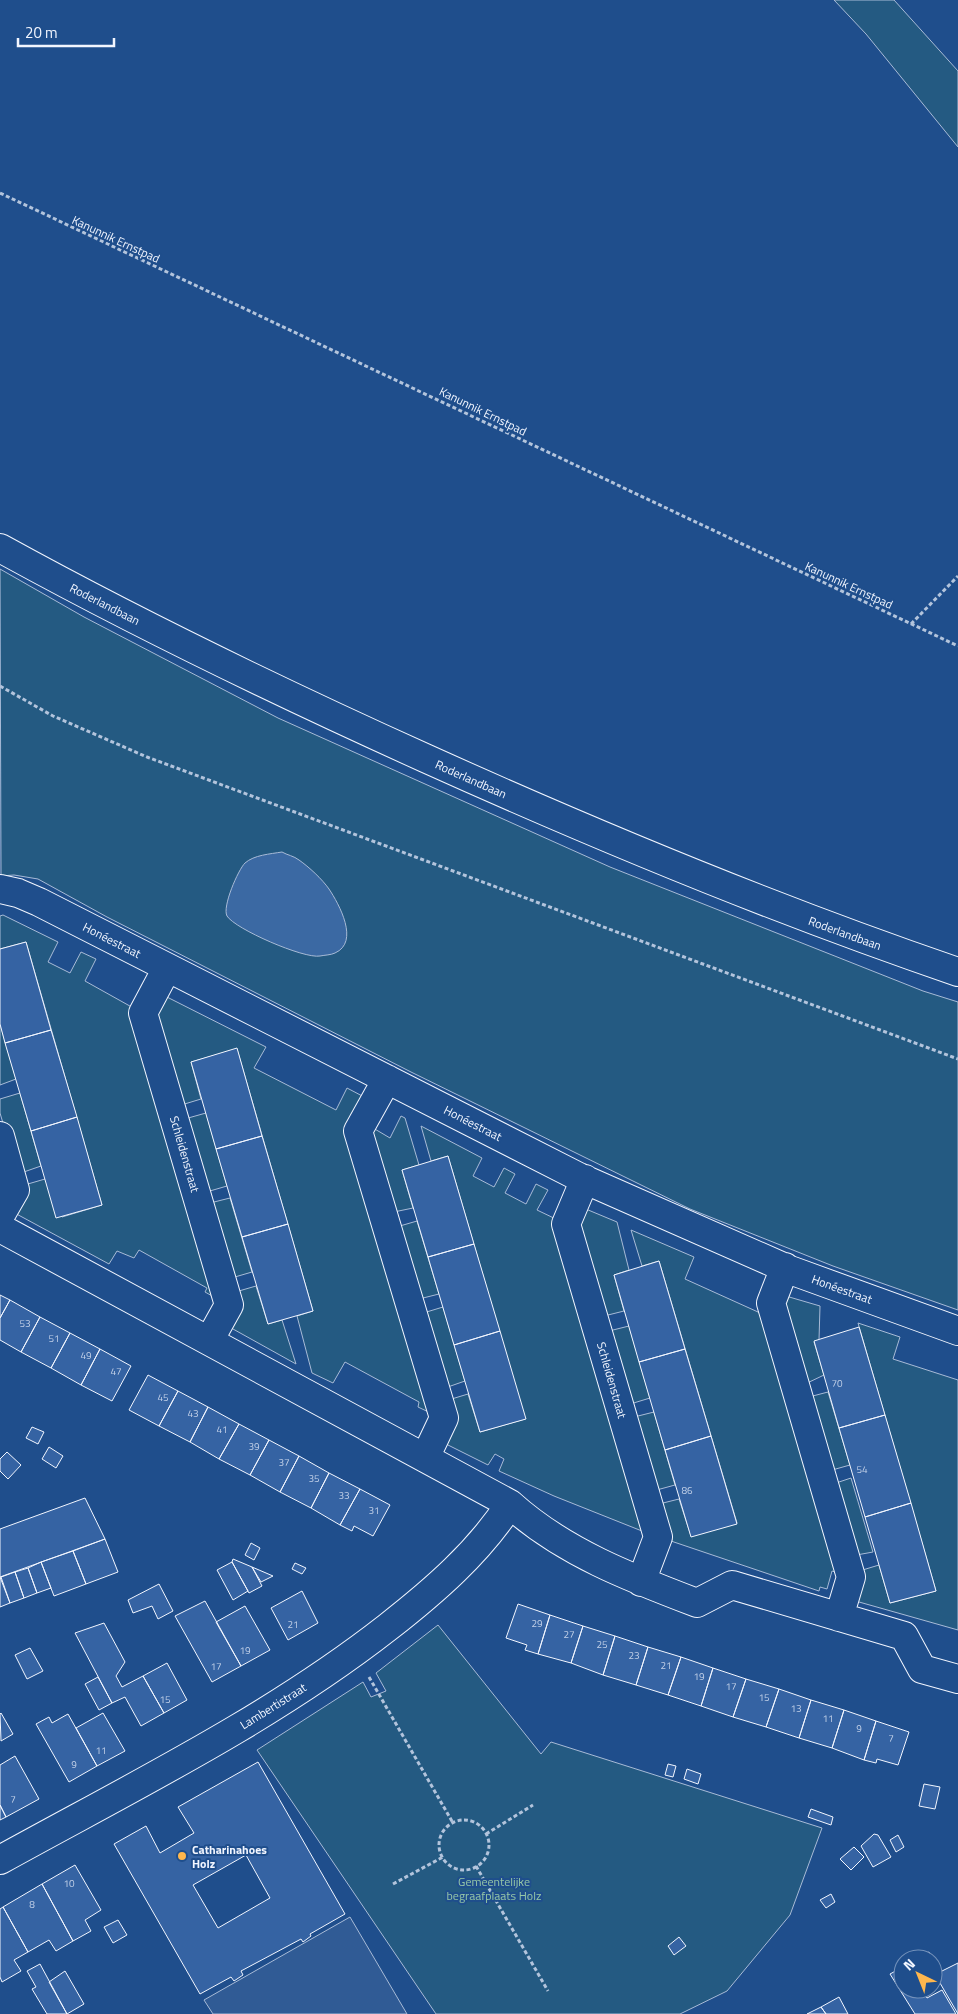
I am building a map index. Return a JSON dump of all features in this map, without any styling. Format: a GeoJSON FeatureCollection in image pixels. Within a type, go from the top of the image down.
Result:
{"type":"FeatureCollection","features":[{"type":"Feature","properties":{"kind":"street","name":"Roderlandbaan"},"geometry":{"type":"LineString","coordinates":[[0,548],[187,647],[554,817],[718,885],[958,972]]}},
{"type":"Feature","properties":{"kind":"street","name":"Honéestraat"},"geometry":{"type":"LineString","coordinates":[[0,889],[18,893],[38,902],[585,1180],[785,1268],[958,1331]]}},
{"type":"Feature","properties":{"kind":"street","name":"Schleidenstraat"},"geometry":{"type":"LineString","coordinates":[[167,968],[143,1013],[229,1305],[209,1341]]}},
{"type":"Feature","properties":{"kind":"street"},"geometry":{"type":"LineString","coordinates":[[388,1080],[358,1132],[444,1418],[425,1458]]}},
{"type":"Feature","properties":{"kind":"street"},"geometry":{"type":"LineString","coordinates":[[0,1136],[15,1190],[0,1216]]}},
{"type":"Feature","properties":{"kind":"street","name":"Schleidenstraat"},"geometry":{"type":"LineString","coordinates":[[585,1180],[566,1224],[658,1537],[641,1582]]}},
{"type":"Feature","properties":{"kind":"street"},"geometry":{"type":"LineString","coordinates":[[0,1228],[510,1504],[529,1521],[618,1573],[697,1603],[732,1585],[904,1636],[922,1669],[958,1679]]}},
{"type":"Feature","properties":{"kind":"street"},"geometry":{"type":"LineString","coordinates":[[785,1268],[771,1303],[851,1576],[839,1617]]}},
{"type":"Feature","properties":{"kind":"street","name":"Lambertistraat"},"geometry":{"type":"LineString","coordinates":[[0,1860],[218,1740],[290,1698],[355,1653],[414,1607],[466,1560],[491,1533],[510,1504]]}},
{"type":"Feature","properties":{"kind":"path","name":"Kanunnik Ernstpad"},"geometry":{"type":"LineString","coordinates":[[0,193],[958,646]]}},
{"type":"Feature","properties":{"kind":"path"},"geometry":{"type":"LineString","coordinates":[[911,624],[958,576]]}},
{"type":"Feature","properties":{"kind":"path"},"geometry":{"type":"LineString","coordinates":[[0,686],[53,716],[147,757],[958,1059]]}},
{"type":"Feature","properties":{"kind":"path"},"geometry":{"type":"LineString","coordinates":[[355,1653],[453,1823]]}},
{"type":"Feature","properties":{"kind":"path"},"geometry":{"type":"LineString","coordinates":[[486,1834],[533,1806]]}},
{"type":"Feature","properties":{"kind":"path"},"geometry":{"type":"LineString","coordinates":[[464,1820],[476,1822],[486,1834],[489,1841],[488,1852],[482,1863],[460,1869],[449,1864],[443,1857],[440,1846],[441,1837],[445,1828],[453,1823],[464,1820]]}},
{"type":"Feature","properties":{"kind":"path"},"geometry":{"type":"LineString","coordinates":[[393,1884],[443,1857]]}},
{"type":"Feature","properties":{"kind":"path"},"geometry":{"type":"LineString","coordinates":[[476,1866],[548,1991]]}},
{"type":"Feature","properties":{"kind":"green space"},"geometry":{"type":"Polygon","coordinates":[[[834,0],[894,0],[958,71],[958,147],[866,34],[834,0]]]}},
{"type":"Feature","properties":{"kind":"green space"},"geometry":{"type":"Polygon","coordinates":[[[0,569],[84,617],[278,718],[610,867],[923,991],[958,1002],[958,1310],[833,1266],[690,1209],[411,1072],[107,917],[38,879],[14,875],[1,876],[0,569]]]}},
{"type":"Feature","properties":{"kind":"green space"},"geometry":{"type":"Polygon","coordinates":[[[3,915],[58,942],[48,962],[70,973],[81,952],[96,959],[85,981],[137,1010],[223,1302],[205,1292],[207,1288],[139,1250],[134,1258],[117,1251],[109,1264],[11,1211],[21,1186],[45,1179],[62,1217],[102,1205],[26,942],[0,949],[0,916],[3,915]]]}},
{"type":"Feature","properties":{"kind":"green space"},"geometry":{"type":"Polygon","coordinates":[[[161,994],[266,1047],[254,1068],[336,1110],[347,1088],[368,1099],[352,1131],[437,1416],[418,1407],[419,1402],[345,1362],[333,1383],[312,1373],[297,1316],[313,1311],[237,1049],[191,1062],[201,1099],[178,1106],[151,1013],[161,994]]]}},
{"type":"Feature","properties":{"kind":"green space"},"geometry":{"type":"Polygon","coordinates":[[[0,1024],[16,1079],[0,1085],[0,1024]]]}},
{"type":"Feature","properties":{"kind":"green space"},"geometry":{"type":"Polygon","coordinates":[[[20,1093],[41,1166],[18,1174],[0,1113],[0,1099],[20,1093]]]}},
{"type":"Feature","properties":{"kind":"green space"},"geometry":{"type":"Polygon","coordinates":[[[206,1113],[227,1186],[203,1193],[181,1120],[206,1113]]]}},
{"type":"Feature","properties":{"kind":"green space"},"geometry":{"type":"Polygon","coordinates":[[[401,1116],[405,1118],[419,1165],[402,1170],[413,1208],[389,1213],[368,1125],[390,1138],[401,1116]]]}},
{"type":"Feature","properties":{"kind":"green space"},"geometry":{"type":"Polygon","coordinates":[[[421,1126],[482,1158],[473,1176],[494,1187],[504,1168],[515,1174],[505,1193],[526,1204],[536,1184],[548,1190],[537,1210],[560,1221],[652,1535],[554,1496],[499,1471],[504,1459],[495,1454],[488,1465],[438,1440],[445,1401],[468,1394],[480,1432],[525,1419],[448,1156],[431,1161],[421,1126]]]}},
{"type":"Feature","properties":{"kind":"green space"},"geometry":{"type":"Polygon","coordinates":[[[230,1198],[252,1272],[228,1279],[206,1204],[230,1198]]]}},
{"type":"Feature","properties":{"kind":"green space"},"geometry":{"type":"Polygon","coordinates":[[[581,1207],[617,1222],[629,1270],[614,1275],[624,1311],[600,1317],[573,1224],[581,1207]]]}},
{"type":"Feature","properties":{"kind":"green space"},"geometry":{"type":"Polygon","coordinates":[[[417,1221],[439,1294],[415,1300],[393,1228],[417,1221]]]}},
{"type":"Feature","properties":{"kind":"green space"},"geometry":{"type":"Polygon","coordinates":[[[631,1230],[694,1257],[685,1279],[758,1312],[762,1311],[844,1575],[832,1571],[827,1589],[820,1587],[819,1591],[665,1539],[655,1505],[679,1499],[691,1536],[737,1523],[659,1261],[642,1266],[631,1230]]]}},
{"type":"Feature","properties":{"kind":"green space"},"geometry":{"type":"Polygon","coordinates":[[[256,1286],[268,1324],[282,1320],[296,1364],[224,1324],[232,1293],[256,1286]]]}},
{"type":"Feature","properties":{"kind":"green space"},"geometry":{"type":"Polygon","coordinates":[[[779,1294],[820,1306],[819,1340],[814,1342],[824,1375],[803,1385],[779,1294]]]}},
{"type":"Feature","properties":{"kind":"green space"},"geometry":{"type":"Polygon","coordinates":[[[443,1307],[465,1381],[442,1389],[420,1314],[443,1307]]]}},
{"type":"Feature","properties":{"kind":"green space"},"geometry":{"type":"Polygon","coordinates":[[[858,1323],[900,1337],[893,1359],[958,1380],[958,1630],[852,1600],[856,1572],[879,1565],[890,1603],[936,1591],[858,1323]]]}},
{"type":"Feature","properties":{"kind":"green space"},"geometry":{"type":"Polygon","coordinates":[[[629,1326],[650,1398],[627,1405],[605,1332],[629,1326]]]}},
{"type":"Feature","properties":{"kind":"green space"},"geometry":{"type":"Polygon","coordinates":[[[828,1392],[850,1465],[825,1472],[805,1398],[828,1392]]]}},
{"type":"Feature","properties":{"kind":"green space"},"geometry":{"type":"Polygon","coordinates":[[[654,1412],[675,1485],[653,1491],[630,1418],[654,1412]]]}},
{"type":"Feature","properties":{"kind":"green space"},"geometry":{"type":"Polygon","coordinates":[[[851,1478],[873,1552],[851,1556],[830,1485],[851,1478]]]}},
{"type":"Feature","properties":{"kind":"green space","name":"Gemeentelijke begraafplaats Holz"},"geometry":{"type":"Polygon","coordinates":[[[438,1625],[541,1754],[551,1742],[822,1828],[790,1915],[727,1991],[680,2014],[436,2014],[257,1750],[363,1682],[371,1697],[386,1691],[376,1673],[438,1625]]]}},
{"type":"Feature","properties":{"kind":"shaded area"},"geometry":{"type":"Polygon","coordinates":[[[282,852],[297,859],[315,873],[329,889],[338,904],[347,932],[342,948],[335,953],[312,956],[300,953],[256,935],[233,922],[227,916],[226,911],[229,897],[235,880],[245,863],[267,854],[282,852]]]}},
{"type":"Feature","properties":{"kind":"shaded area"},"geometry":{"type":"Polygon","coordinates":[[[350,1917],[407,2014],[213,2014],[204,2000],[350,1917]]]}},
{"type":"Feature","properties":{"kind":"building"},"geometry":{"type":"Polygon","coordinates":[[[26,942],[51,1030],[5,1043],[0,1024],[0,949],[26,942]]]}},
{"type":"Feature","properties":{"kind":"building"},"geometry":{"type":"Polygon","coordinates":[[[51,1030],[77,1117],[31,1131],[5,1043],[51,1030]]]}},
{"type":"Feature","properties":{"kind":"building"},"geometry":{"type":"Polygon","coordinates":[[[237,1048],[262,1136],[216,1149],[191,1062],[237,1048]]]}},
{"type":"Feature","properties":{"kind":"building"},"geometry":{"type":"Polygon","coordinates":[[[77,1117],[102,1205],[56,1218],[31,1131],[77,1117]]]}},
{"type":"Feature","properties":{"kind":"building"},"geometry":{"type":"Polygon","coordinates":[[[262,1136],[288,1224],[242,1237],[216,1149],[262,1136]]]}},
{"type":"Feature","properties":{"kind":"building"},"geometry":{"type":"Polygon","coordinates":[[[448,1156],[474,1244],[428,1257],[402,1170],[448,1156]]]}},
{"type":"Feature","properties":{"kind":"building"},"geometry":{"type":"Polygon","coordinates":[[[288,1224],[313,1311],[268,1324],[242,1237],[288,1224]]]}},
{"type":"Feature","properties":{"kind":"building"},"geometry":{"type":"Polygon","coordinates":[[[474,1244],[500,1331],[454,1345],[428,1257],[474,1244]]]}},
{"type":"Feature","properties":{"kind":"building"},"geometry":{"type":"Polygon","coordinates":[[[659,1261],[685,1349],[639,1362],[614,1275],[659,1261]]]}},
{"type":"Feature","properties":{"kind":"building"},"geometry":{"type":"Polygon","coordinates":[[[0,1295],[10,1300],[0,1318],[0,1295]]]}},
{"type":"Feature","properties":{"kind":"building"},"geometry":{"type":"Polygon","coordinates":[[[10,1300],[40,1317],[21,1352],[0,1340],[0,1318],[10,1300]]]}},
{"type":"Feature","properties":{"kind":"building"},"geometry":{"type":"Polygon","coordinates":[[[40,1317],[70,1333],[51,1368],[21,1352],[40,1317]]]}},
{"type":"Feature","properties":{"kind":"building"},"geometry":{"type":"Polygon","coordinates":[[[859,1327],[885,1415],[839,1428],[814,1341],[859,1327]]]}},
{"type":"Feature","properties":{"kind":"building"},"geometry":{"type":"Polygon","coordinates":[[[500,1331],[526,1419],[480,1432],[454,1345],[500,1331]]]}},
{"type":"Feature","properties":{"kind":"building"},"geometry":{"type":"Polygon","coordinates":[[[70,1333],[100,1349],[81,1385],[51,1368],[70,1333]]]}},
{"type":"Feature","properties":{"kind":"building"},"geometry":{"type":"Polygon","coordinates":[[[100,1349],[131,1366],[112,1401],[81,1385],[100,1349]]]}},
{"type":"Feature","properties":{"kind":"building"},"geometry":{"type":"Polygon","coordinates":[[[685,1349],[711,1436],[665,1450],[639,1362],[685,1349]]]}},
{"type":"Feature","properties":{"kind":"building"},"geometry":{"type":"Polygon","coordinates":[[[148,1375],[178,1391],[159,1426],[129,1410],[148,1375]]]}},
{"type":"Feature","properties":{"kind":"building"},"geometry":{"type":"Polygon","coordinates":[[[178,1391],[208,1407],[190,1442],[159,1426],[178,1391]]]}},
{"type":"Feature","properties":{"kind":"building"},"geometry":{"type":"Polygon","coordinates":[[[208,1407],[239,1424],[219,1459],[190,1442],[208,1407]]]}},
{"type":"Feature","properties":{"kind":"building"},"geometry":{"type":"Polygon","coordinates":[[[885,1415],[911,1503],[865,1517],[839,1428],[885,1415]]]}},
{"type":"Feature","properties":{"kind":"building"},"geometry":{"type":"Polygon","coordinates":[[[239,1424],[269,1440],[250,1475],[219,1459],[239,1424]]]}},
{"type":"Feature","properties":{"kind":"building"},"geometry":{"type":"Polygon","coordinates":[[[32,1427],[44,1432],[38,1444],[26,1438],[32,1427]]]}},
{"type":"Feature","properties":{"kind":"building"},"geometry":{"type":"Polygon","coordinates":[[[711,1436],[737,1524],[691,1537],[665,1450],[711,1436]]]}},
{"type":"Feature","properties":{"kind":"building"},"geometry":{"type":"Polygon","coordinates":[[[269,1440],[299,1456],[280,1492],[250,1475],[269,1440]]]}},
{"type":"Feature","properties":{"kind":"building"},"geometry":{"type":"Polygon","coordinates":[[[49,1447],[63,1456],[56,1468],[42,1459],[49,1447]]]}},
{"type":"Feature","properties":{"kind":"building"},"geometry":{"type":"Polygon","coordinates":[[[7,1452],[21,1465],[8,1479],[0,1471],[0,1459],[7,1452]]]}},
{"type":"Feature","properties":{"kind":"building"},"geometry":{"type":"Polygon","coordinates":[[[299,1456],[329,1473],[311,1508],[280,1492],[299,1456]]]}},
{"type":"Feature","properties":{"kind":"building"},"geometry":{"type":"Polygon","coordinates":[[[329,1473],[360,1489],[340,1525],[311,1508],[329,1473]]]}},
{"type":"Feature","properties":{"kind":"building"},"geometry":{"type":"Polygon","coordinates":[[[360,1489],[390,1505],[373,1536],[354,1526],[352,1531],[340,1525],[360,1489]]]}},
{"type":"Feature","properties":{"kind":"building"},"geometry":{"type":"Polygon","coordinates":[[[85,1498],[105,1539],[0,1577],[0,1529],[85,1498]]]}},
{"type":"Feature","properties":{"kind":"building"},"geometry":{"type":"Polygon","coordinates":[[[911,1503],[936,1591],[890,1603],[865,1517],[911,1503]]]}},
{"type":"Feature","properties":{"kind":"building"},"geometry":{"type":"Polygon","coordinates":[[[105,1539],[118,1572],[86,1584],[73,1551],[105,1539]]]}},
{"type":"Feature","properties":{"kind":"building"},"geometry":{"type":"Polygon","coordinates":[[[251,1543],[260,1548],[254,1560],[245,1555],[251,1543]]]}},
{"type":"Feature","properties":{"kind":"building"},"geometry":{"type":"Polygon","coordinates":[[[73,1551],[86,1584],[54,1596],[41,1562],[73,1551]]]}},
{"type":"Feature","properties":{"kind":"building"},"geometry":{"type":"Polygon","coordinates":[[[233,1559],[252,1567],[262,1586],[249,1593],[232,1562],[233,1559]]]}},
{"type":"Feature","properties":{"kind":"building"},"geometry":{"type":"Polygon","coordinates":[[[41,1562],[51,1588],[37,1593],[28,1568],[41,1562]]]}},
{"type":"Feature","properties":{"kind":"building"},"geometry":{"type":"Polygon","coordinates":[[[232,1562],[248,1591],[233,1600],[217,1570],[232,1562]]]}},
{"type":"Feature","properties":{"kind":"building"},"geometry":{"type":"Polygon","coordinates":[[[295,1563],[306,1568],[302,1574],[292,1569],[295,1563]]]}},
{"type":"Feature","properties":{"kind":"building"},"geometry":{"type":"Polygon","coordinates":[[[252,1567],[273,1576],[261,1582],[252,1567]]]}},
{"type":"Feature","properties":{"kind":"building"},"geometry":{"type":"Polygon","coordinates":[[[28,1568],[37,1593],[24,1598],[15,1572],[28,1568]]]}},
{"type":"Feature","properties":{"kind":"building"},"geometry":{"type":"Polygon","coordinates":[[[15,1572],[24,1598],[10,1603],[1,1577],[15,1572]]]}},
{"type":"Feature","properties":{"kind":"building"},"geometry":{"type":"Polygon","coordinates":[[[0,1577],[10,1603],[0,1607],[0,1577]]]}},
{"type":"Feature","properties":{"kind":"building"},"geometry":{"type":"Polygon","coordinates":[[[159,1584],[173,1611],[158,1619],[152,1606],[133,1613],[128,1600],[159,1584]]]}},
{"type":"Feature","properties":{"kind":"building"},"geometry":{"type":"Polygon","coordinates":[[[302,1591],[318,1623],[288,1640],[271,1608],[302,1591]]]}},
{"type":"Feature","properties":{"kind":"building"},"geometry":{"type":"Polygon","coordinates":[[[205,1601],[241,1666],[212,1682],[175,1616],[205,1601]]]}},
{"type":"Feature","properties":{"kind":"building"},"geometry":{"type":"Polygon","coordinates":[[[518,1604],[550,1615],[538,1654],[525,1650],[527,1645],[506,1638],[518,1604]]]}},
{"type":"Feature","properties":{"kind":"building"},"geometry":{"type":"Polygon","coordinates":[[[245,1606],[270,1650],[241,1666],[216,1622],[245,1606]]]}},
{"type":"Feature","properties":{"kind":"building"},"geometry":{"type":"Polygon","coordinates":[[[550,1615],[583,1626],[571,1663],[538,1654],[550,1615]]]}},
{"type":"Feature","properties":{"kind":"building"},"geometry":{"type":"Polygon","coordinates":[[[104,1623],[125,1662],[116,1676],[122,1687],[143,1676],[164,1713],[141,1726],[125,1697],[112,1703],[75,1633],[104,1623]]]}},
{"type":"Feature","properties":{"kind":"building"},"geometry":{"type":"Polygon","coordinates":[[[583,1626],[615,1636],[603,1675],[571,1663],[583,1626]]]}},
{"type":"Feature","properties":{"kind":"building"},"geometry":{"type":"Polygon","coordinates":[[[615,1636],[648,1647],[636,1685],[603,1675],[615,1636]]]}},
{"type":"Feature","properties":{"kind":"building"},"geometry":{"type":"Polygon","coordinates":[[[648,1647],[681,1657],[668,1695],[636,1685],[648,1647]]]}},
{"type":"Feature","properties":{"kind":"building"},"geometry":{"type":"Polygon","coordinates":[[[30,1648],[43,1671],[27,1679],[15,1655],[30,1648]]]}},
{"type":"Feature","properties":{"kind":"building"},"geometry":{"type":"Polygon","coordinates":[[[681,1657],[713,1668],[701,1706],[668,1695],[681,1657]]]}},
{"type":"Feature","properties":{"kind":"building"},"geometry":{"type":"Polygon","coordinates":[[[167,1663],[187,1700],[164,1713],[143,1676],[167,1663]]]}},
{"type":"Feature","properties":{"kind":"building"},"geometry":{"type":"Polygon","coordinates":[[[713,1668],[746,1679],[733,1717],[701,1706],[713,1668]]]}},
{"type":"Feature","properties":{"kind":"building"},"geometry":{"type":"Polygon","coordinates":[[[98,1677],[112,1703],[99,1710],[85,1684],[98,1677]]]}},
{"type":"Feature","properties":{"kind":"building"},"geometry":{"type":"Polygon","coordinates":[[[746,1679],[779,1689],[766,1727],[733,1717],[746,1679]]]}},
{"type":"Feature","properties":{"kind":"building"},"geometry":{"type":"Polygon","coordinates":[[[779,1689],[811,1700],[799,1738],[766,1727],[779,1689]]]}},
{"type":"Feature","properties":{"kind":"building"},"geometry":{"type":"Polygon","coordinates":[[[811,1700],[844,1710],[832,1748],[799,1738],[811,1700]]]}},
{"type":"Feature","properties":{"kind":"building"},"geometry":{"type":"Polygon","coordinates":[[[844,1710],[876,1721],[864,1760],[832,1748],[844,1710]]]}},
{"type":"Feature","properties":{"kind":"building"},"geometry":{"type":"Polygon","coordinates":[[[103,1713],[125,1751],[97,1766],[76,1728],[103,1713]]]}},
{"type":"Feature","properties":{"kind":"building"},"geometry":{"type":"Polygon","coordinates":[[[0,1714],[13,1734],[1,1741],[0,1714]]]}},
{"type":"Feature","properties":{"kind":"building"},"geometry":{"type":"Polygon","coordinates":[[[68,1714],[97,1766],[69,1782],[36,1724],[49,1717],[52,1723],[68,1714]]]}},
{"type":"Feature","properties":{"kind":"building"},"geometry":{"type":"Polygon","coordinates":[[[876,1721],[909,1732],[898,1765],[877,1759],[876,1763],[864,1760],[876,1721]]]}},
{"type":"Feature","properties":{"kind":"building"},"geometry":{"type":"Polygon","coordinates":[[[15,1756],[39,1799],[6,1817],[0,1805],[0,1765],[15,1756]]]}},
{"type":"Feature","properties":{"kind":"building"},"geometry":{"type":"Polygon","coordinates":[[[258,1762],[345,1914],[310,1934],[311,1936],[303,1942],[301,1939],[241,1971],[243,1975],[234,1981],[231,1977],[200,1994],[114,1844],[146,1826],[160,1853],[194,1833],[178,1807],[258,1762]],[[246,1855],[193,1885],[218,1928],[270,1898],[246,1855]]]}},
{"type":"Feature","properties":{"kind":"building"},"geometry":{"type":"Polygon","coordinates":[[[668,1764],[676,1766],[673,1777],[665,1775],[668,1764]]]}},
{"type":"Feature","properties":{"kind":"building"},"geometry":{"type":"Polygon","coordinates":[[[687,1769],[701,1774],[698,1784],[684,1779],[687,1769]]]}},
{"type":"Feature","properties":{"kind":"building"},"geometry":{"type":"Polygon","coordinates":[[[924,1784],[940,1787],[935,1809],[919,1806],[924,1784]]]}},
{"type":"Feature","properties":{"kind":"building"},"geometry":{"type":"Polygon","coordinates":[[[0,1805],[6,1817],[0,1820],[0,1805]]]}},
{"type":"Feature","properties":{"kind":"building"},"geometry":{"type":"Polygon","coordinates":[[[811,1809],[833,1817],[831,1825],[808,1817],[811,1809]]]}},
{"type":"Feature","properties":{"kind":"building"},"geometry":{"type":"Polygon","coordinates":[[[874,1834],[878,1835],[891,1857],[873,1867],[861,1846],[874,1834]]]}},
{"type":"Feature","properties":{"kind":"building"},"geometry":{"type":"Polygon","coordinates":[[[898,1835],[904,1847],[896,1852],[890,1840],[898,1835]]]}},
{"type":"Feature","properties":{"kind":"building"},"geometry":{"type":"Polygon","coordinates":[[[854,1847],[864,1857],[851,1870],[840,1859],[854,1847]]]}},
{"type":"Feature","properties":{"kind":"building"},"geometry":{"type":"Polygon","coordinates":[[[75,1865],[101,1910],[85,1920],[91,1931],[73,1941],[42,1884],[75,1865]]]}},
{"type":"Feature","properties":{"kind":"building"},"geometry":{"type":"Polygon","coordinates":[[[42,1884],[73,1941],[56,1951],[49,1940],[28,1952],[3,1907],[42,1884]]]}},
{"type":"Feature","properties":{"kind":"building"},"geometry":{"type":"Polygon","coordinates":[[[831,1894],[835,1902],[826,1908],[820,1900],[831,1894]]]}},
{"type":"Feature","properties":{"kind":"building"},"geometry":{"type":"Polygon","coordinates":[[[3,1907],[28,1952],[14,1960],[21,1971],[2,1982],[0,1977],[0,1909],[3,1907]]]}},
{"type":"Feature","properties":{"kind":"building"},"geometry":{"type":"Polygon","coordinates":[[[118,1920],[127,1935],[113,1943],[104,1927],[118,1920]]]}},
{"type":"Feature","properties":{"kind":"building"},"geometry":{"type":"Polygon","coordinates":[[[679,1937],[686,1946],[674,1955],[668,1946],[679,1937]]]}},
{"type":"Feature","properties":{"kind":"building"},"geometry":{"type":"Polygon","coordinates":[[[958,1963],[958,2014],[943,1988],[943,1970],[958,1963]]]}},
{"type":"Feature","properties":{"kind":"building"},"geometry":{"type":"Polygon","coordinates":[[[40,1964],[67,2014],[47,2014],[32,1989],[36,1987],[27,1971],[40,1964]]]}},
{"type":"Feature","properties":{"kind":"building"},"geometry":{"type":"Polygon","coordinates":[[[65,1971],[84,2004],[67,2014],[49,1982],[65,1971]]]}},
{"type":"Feature","properties":{"kind":"building"},"geometry":{"type":"Polygon","coordinates":[[[943,1992],[956,2014],[915,2014],[906,1999],[943,1999],[943,1992]]]}},
{"type":"Feature","properties":{"kind":"building"},"geometry":{"type":"Polygon","coordinates":[[[839,1997],[848,2014],[826,2014],[821,2007],[839,1997]]]}},
{"type":"Feature","properties":{"kind":"building"},"geometry":{"type":"Polygon","coordinates":[[[821,2007],[826,2014],[807,2014],[821,2007]]]}},
{"type":"Feature","properties":{"kind":"place","name":"Catharinahoes Holz"},"geometry":{"type":"Point","coordinates":[182,1856]}}]}
